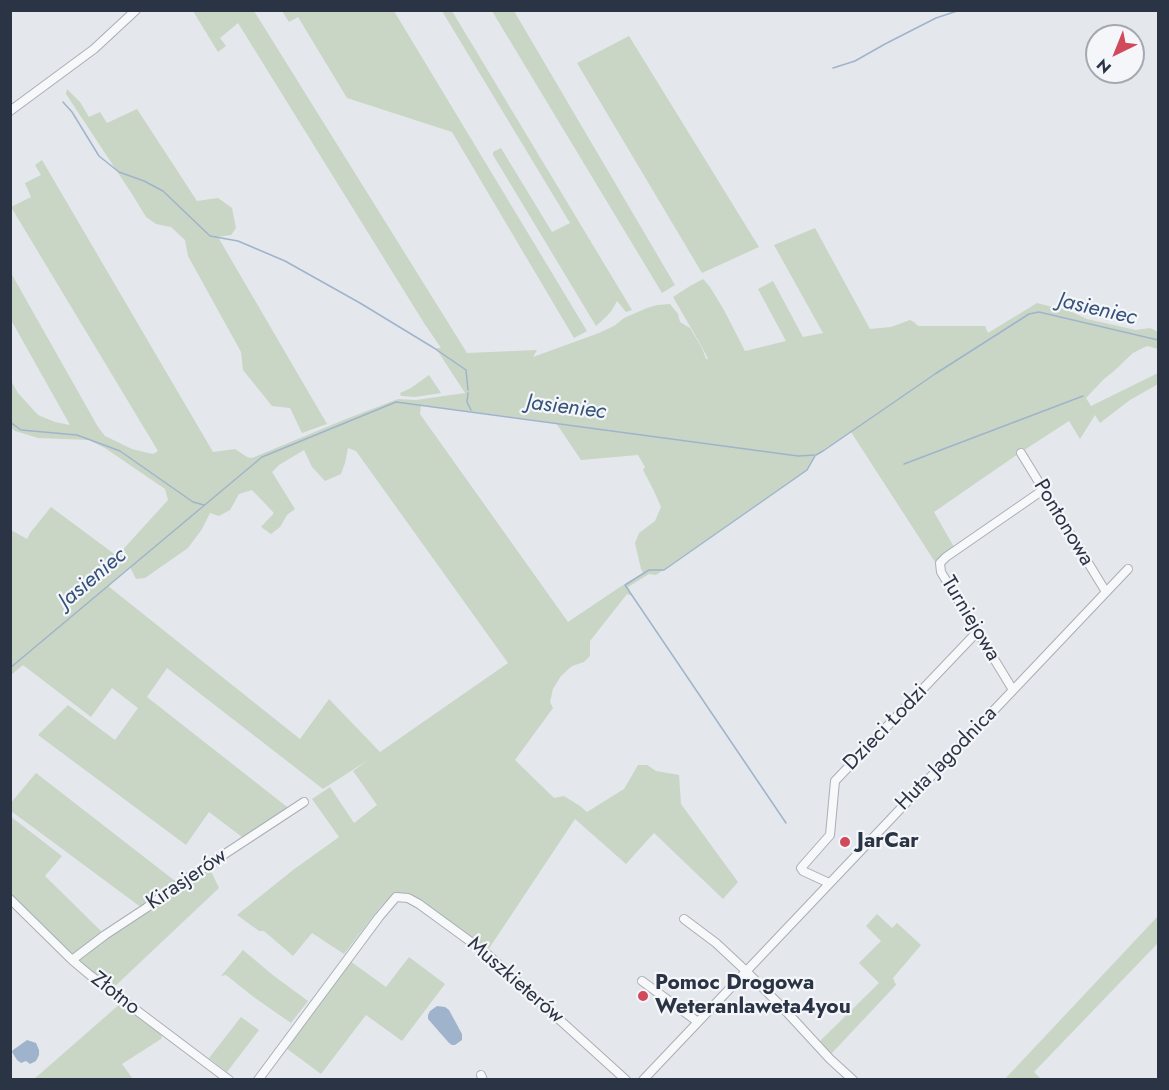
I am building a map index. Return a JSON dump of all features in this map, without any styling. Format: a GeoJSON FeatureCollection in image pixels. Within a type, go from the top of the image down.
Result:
{"type":"FeatureCollection","features":[{"type":"Feature","properties":{"kind":"street"},"geometry":{"type":"LineString","coordinates":[[10,111],[94,49],[136,10]]}},
{"type":"Feature","properties":{"kind":"street","name":"Pontonowa"},"geometry":{"type":"LineString","coordinates":[[1021,453],[1106,592]]}},
{"type":"Feature","properties":{"kind":"street","name":"Turniejowa"},"geometry":{"type":"LineString","coordinates":[[1013,690],[941,572],[940,563],[1044,490]]}},
{"type":"Feature","properties":{"kind":"street","name":"Huta Jagodnica"},"geometry":{"type":"LineString","coordinates":[[643,1080],[1128,569]]}},
{"type":"Feature","properties":{"kind":"street","name":"Dzieci Łodzi"},"geometry":{"type":"LineString","coordinates":[[829,883],[801,868],[830,835],[835,781],[978,632]]}},
{"type":"Feature","properties":{"kind":"street","name":"Kirasjerów"},"geometry":{"type":"LineString","coordinates":[[72,960],[179,884],[303,802]]}},
{"type":"Feature","properties":{"kind":"street","name":"Muszkieterów"},"geometry":{"type":"LineString","coordinates":[[258,1080],[396,897],[408,898],[419,904],[486,953],[626,1080]]}},
{"type":"Feature","properties":{"kind":"street","name":"Złotno"},"geometry":{"type":"LineString","coordinates":[[10,899],[72,960],[117,997],[229,1080]]}},
{"type":"Feature","properties":{"kind":"street"},"geometry":{"type":"LineString","coordinates":[[684,919],[746,971],[830,1059],[853,1079]]}},
{"type":"Feature","properties":{"kind":"street"},"geometry":{"type":"LineString","coordinates":[[642,981],[698,1022]]}},
{"type":"Feature","properties":{"kind":"green space"},"geometry":{"type":"Polygon","coordinates":[[[193,11],[254,11],[467,353],[537,350],[533,357],[599,333],[647,308],[670,304],[678,314],[680,322],[690,328],[708,359],[702,347],[673,297],[703,279],[724,310],[745,351],[786,341],[758,289],[773,281],[803,337],[823,333],[774,245],[815,228],[870,329],[891,327],[910,320],[918,326],[985,326],[988,333],[1037,303],[1060,309],[1061,307],[1087,319],[1136,330],[1150,328],[1158,332],[1158,349],[1147,346],[1133,353],[1086,398],[1091,406],[1158,373],[1158,384],[1130,400],[1100,423],[1095,415],[1080,439],[1069,421],[934,512],[954,547],[935,562],[851,432],[816,455],[807,470],[656,575],[649,574],[628,587],[632,596],[627,594],[590,641],[590,656],[584,662],[572,666],[561,676],[553,689],[550,702],[553,708],[515,760],[554,798],[564,796],[587,812],[624,789],[638,765],[647,765],[656,771],[679,775],[681,804],[738,882],[723,899],[654,833],[626,864],[575,819],[488,950],[416,899],[401,893],[394,894],[381,906],[344,954],[312,933],[293,956],[264,931],[259,931],[237,915],[339,837],[312,799],[330,787],[354,823],[377,805],[353,771],[368,760],[323,789],[167,668],[147,697],[291,810],[246,840],[209,812],[186,845],[38,735],[68,705],[115,740],[138,708],[112,688],[91,717],[23,665],[11,675],[11,530],[27,539],[51,507],[117,556],[168,500],[165,489],[105,448],[89,440],[38,438],[11,428],[11,381],[18,393],[38,415],[70,425],[11,320],[11,273],[105,436],[132,449],[153,454],[158,451],[11,207],[31,197],[25,183],[41,175],[35,165],[42,160],[213,452],[235,449],[252,458],[398,399],[416,400],[465,393],[434,348],[441,348],[238,23],[220,38],[226,46],[218,52],[193,11]],[[421,405],[420,414],[568,622],[643,573],[635,543],[639,533],[655,521],[661,507],[638,455],[581,460],[556,423],[421,405]],[[348,448],[341,474],[325,481],[312,467],[304,450],[279,465],[272,472],[295,509],[271,534],[261,527],[274,513],[252,490],[239,494],[230,510],[219,516],[210,513],[188,548],[145,578],[136,579],[130,567],[108,586],[300,739],[329,699],[380,752],[508,663],[356,451],[348,448]]]}},
{"type":"Feature","properties":{"kind":"green space"},"geometry":{"type":"Polygon","coordinates":[[[282,11],[394,11],[587,331],[574,338],[452,132],[347,98],[298,17],[289,22],[282,11]]]}},
{"type":"Feature","properties":{"kind":"green space"},"geometry":{"type":"Polygon","coordinates":[[[442,11],[452,11],[632,310],[626,312],[617,301],[607,316],[596,326],[493,152],[501,148],[552,232],[570,223],[442,11]]]}},
{"type":"Feature","properties":{"kind":"green space"},"geometry":{"type":"Polygon","coordinates":[[[492,11],[514,11],[675,285],[662,293],[492,11]]]}},
{"type":"Feature","properties":{"kind":"green space"},"geometry":{"type":"Polygon","coordinates":[[[629,36],[759,247],[702,273],[577,63],[629,36]]]}},
{"type":"Feature","properties":{"kind":"green space"},"geometry":{"type":"Polygon","coordinates":[[[67,89],[80,102],[89,117],[100,112],[107,123],[137,109],[197,201],[218,198],[232,208],[236,228],[231,235],[218,237],[327,424],[302,433],[290,408],[272,406],[243,370],[241,352],[188,256],[185,240],[171,227],[156,224],[146,217],[66,94],[67,89]]]}},
{"type":"Feature","properties":{"kind":"green space"},"geometry":{"type":"Polygon","coordinates":[[[429,375],[441,393],[415,397],[401,396],[400,393],[429,375]]]}},
{"type":"Feature","properties":{"kind":"green space"},"geometry":{"type":"Polygon","coordinates":[[[36,773],[179,884],[142,908],[11,811],[10,804],[36,773]]]}},
{"type":"Feature","properties":{"kind":"green space"},"geometry":{"type":"Polygon","coordinates":[[[10,816],[62,856],[45,876],[102,932],[72,955],[11,895],[10,816]]]}},
{"type":"Feature","properties":{"kind":"green space"},"geometry":{"type":"Polygon","coordinates":[[[209,867],[219,888],[112,989],[79,962],[80,958],[209,867]]]}},
{"type":"Feature","properties":{"kind":"green space"},"geometry":{"type":"Polygon","coordinates":[[[877,914],[892,928],[897,923],[921,945],[893,978],[896,985],[831,1054],[819,1042],[879,983],[859,963],[881,941],[866,926],[877,914]]]}},
{"type":"Feature","properties":{"kind":"green space"},"geometry":{"type":"Polygon","coordinates":[[[1158,916],[1158,943],[1034,1072],[1041,1079],[1004,1080],[1158,916]]]}},
{"type":"Feature","properties":{"kind":"green space"},"geometry":{"type":"Polygon","coordinates":[[[243,950],[308,1001],[291,1023],[226,975],[221,976],[243,950]]]}},
{"type":"Feature","properties":{"kind":"green space"},"geometry":{"type":"Polygon","coordinates":[[[409,957],[445,984],[402,1041],[366,1015],[321,1074],[286,1048],[350,961],[386,987],[409,957]]]}},
{"type":"Feature","properties":{"kind":"green space"},"geometry":{"type":"Polygon","coordinates":[[[121,1003],[163,1034],[161,1039],[122,1064],[133,1079],[33,1080],[121,1003]]]}},
{"type":"Feature","properties":{"kind":"green space"},"geometry":{"type":"Polygon","coordinates":[[[241,1017],[259,1030],[227,1072],[209,1058],[241,1017]]]}},
{"type":"Feature","properties":{"kind":"water"},"geometry":{"type":"Polygon","coordinates":[[[437,1006],[449,1010],[462,1034],[462,1040],[455,1045],[449,1043],[428,1019],[430,1011],[437,1006]]]}},
{"type":"Feature","properties":{"kind":"water"},"geometry":{"type":"Polygon","coordinates":[[[27,1040],[36,1043],[39,1050],[36,1061],[30,1064],[26,1061],[21,1063],[12,1052],[27,1040]]]}},
{"type":"Feature","properties":{"kind":"waterway"},"geometry":{"type":"LineString","coordinates":[[833,68],[855,61],[936,18],[960,10]]}},
{"type":"Feature","properties":{"kind":"waterway"},"geometry":{"type":"LineString","coordinates":[[63,102],[72,112],[99,156],[119,172],[163,191],[210,236],[238,241],[285,261],[434,348],[466,370],[468,390]]}},
{"type":"Feature","properties":{"kind":"waterway","name":"Jasieniec"},"geometry":{"type":"LineString","coordinates":[[10,668],[262,457],[396,402],[798,456],[816,455],[935,374],[1029,314],[1039,312],[1158,340]]}},
{"type":"Feature","properties":{"kind":"waterway"},"geometry":{"type":"LineString","coordinates":[[468,393],[467,402],[471,410]]}},
{"type":"Feature","properties":{"kind":"waterway"},"geometry":{"type":"LineString","coordinates":[[904,464],[1083,396]]}},
{"type":"Feature","properties":{"kind":"waterway"},"geometry":{"type":"LineString","coordinates":[[10,422],[21,430],[77,435],[120,451],[193,502],[204,505]]}},
{"type":"Feature","properties":{"kind":"waterway"},"geometry":{"type":"LineString","coordinates":[[786,823],[625,585],[649,570],[664,570],[807,470],[815,456]]}},
{"type":"Feature","properties":{"kind":"place","name":"JarCar"},"geometry":{"type":"Point","coordinates":[845,842]}},
{"type":"Feature","properties":{"kind":"place","name":"Pomoc Drogowa Weteranlaweta4you"},"geometry":{"type":"Point","coordinates":[643,996]}}]}
